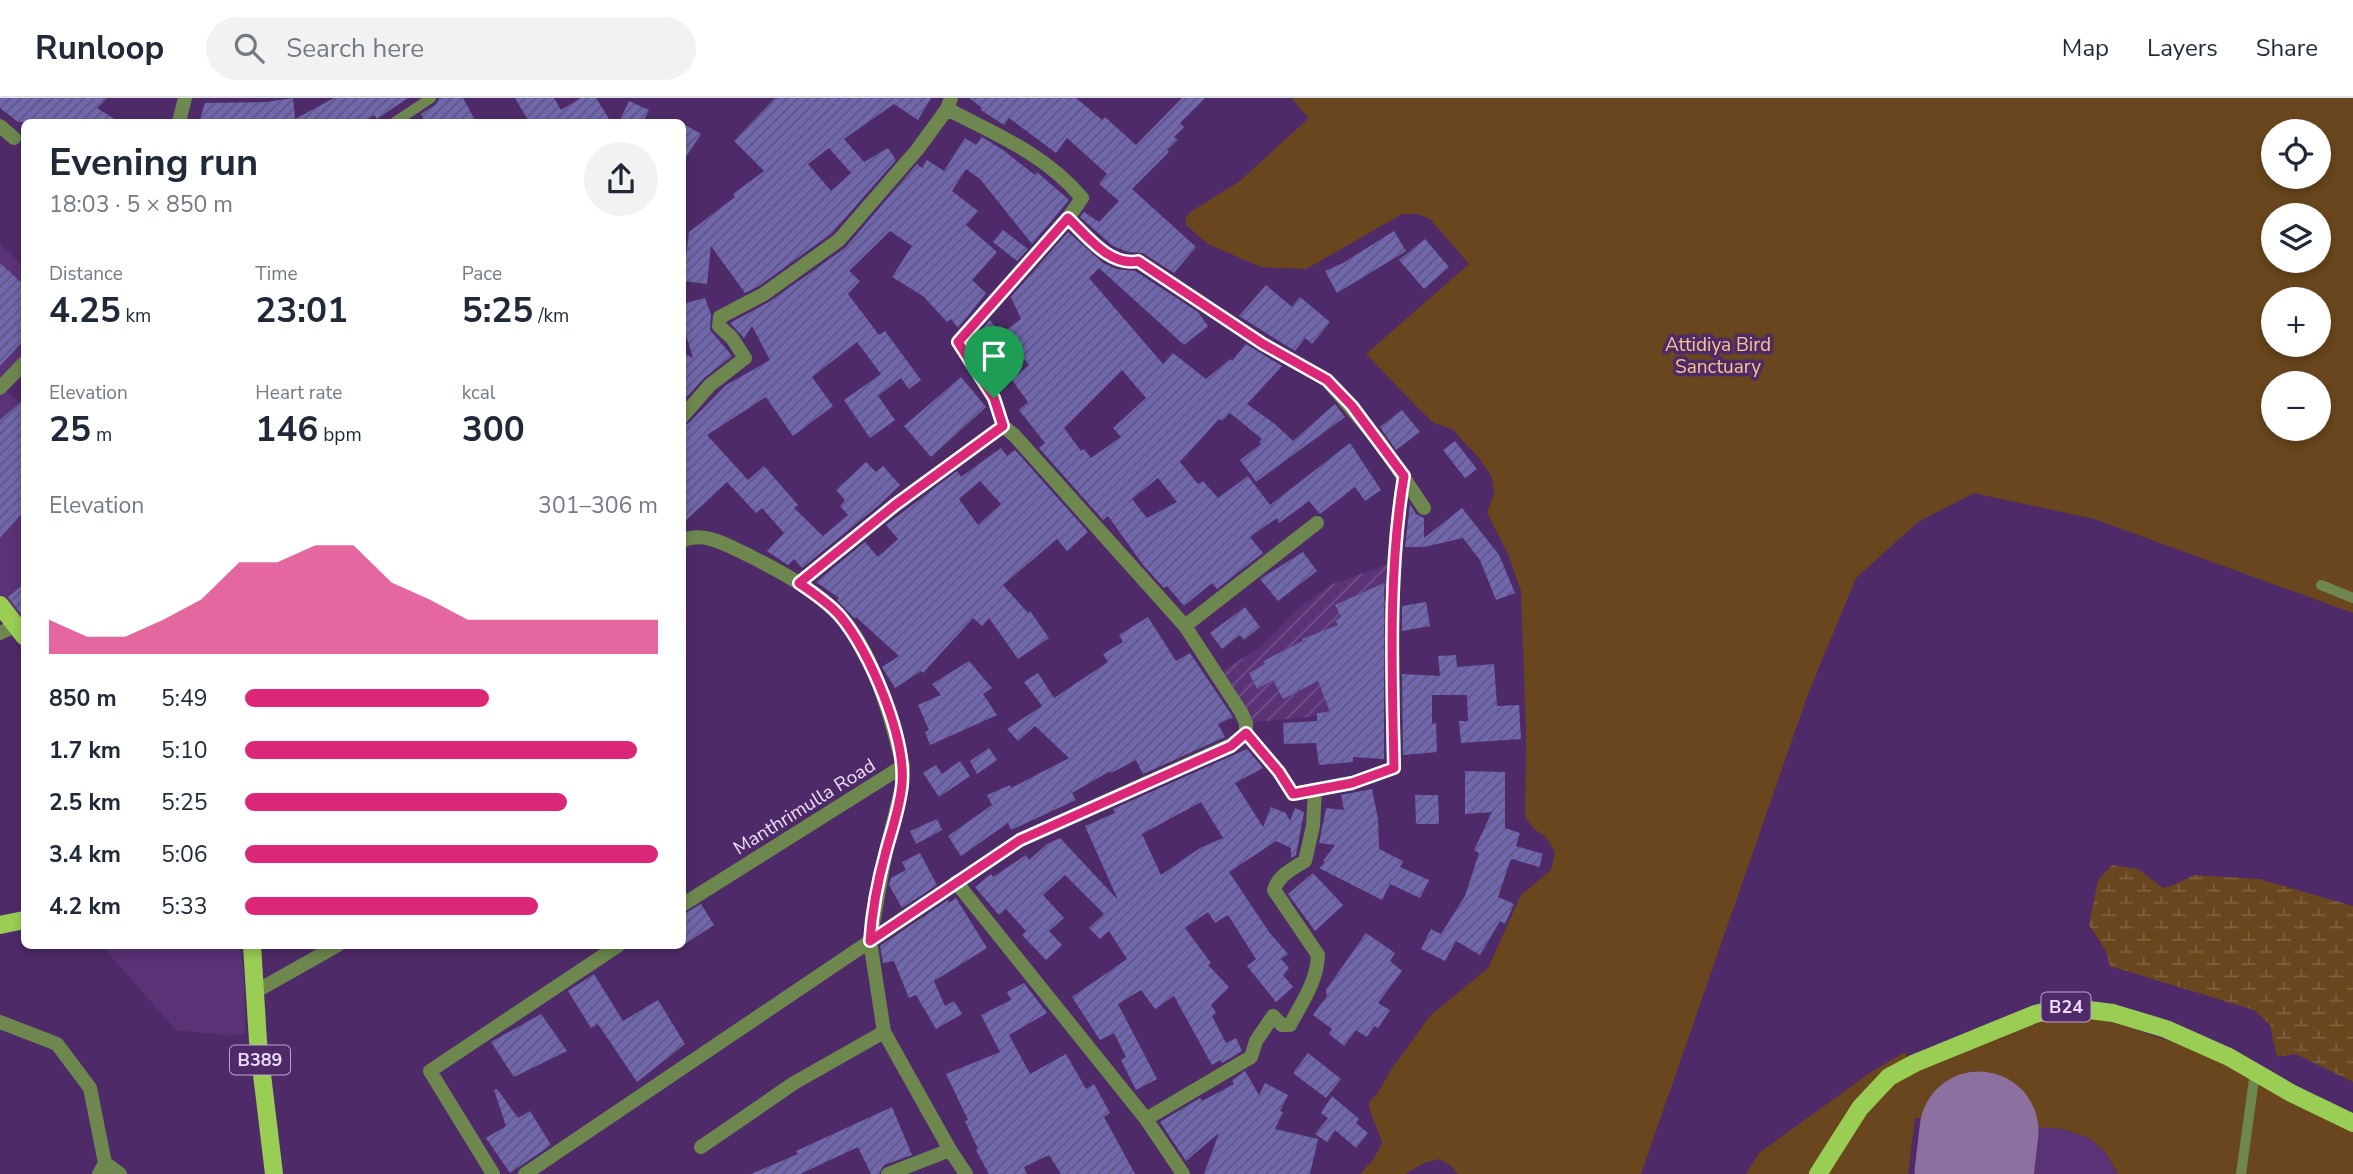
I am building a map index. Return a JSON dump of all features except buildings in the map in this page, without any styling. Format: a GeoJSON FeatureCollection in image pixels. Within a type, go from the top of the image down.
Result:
{"type":"FeatureCollection","features":[{"type":"Feature","properties":{"kind":"main road"},"geometry":{"type":"LineString","coordinates":[[0,604],[21,631]]}},
{"type":"Feature","properties":{"kind":"main road"},"geometry":{"type":"LineString","coordinates":[[0,925],[21,921]]}},
{"type":"Feature","properties":{"kind":"main road","name":"B389"},"geometry":{"type":"LineString","coordinates":[[252,949],[258,1041],[273,1174]]}},
{"type":"Feature","properties":{"kind":"main road","name":"B24"},"geometry":{"type":"LineString","coordinates":[[1818,1174],[1860,1108],[1889,1077],[1914,1063],[2035,1014],[2065,1007],[2113,1013],[2166,1029],[2205,1045],[2291,1093],[2353,1123]]}},
{"type":"Feature","properties":{"kind":"street"},"geometry":{"type":"LineString","coordinates":[[180,119],[185,98]]}},
{"type":"Feature","properties":{"kind":"street"},"geometry":{"type":"LineString","coordinates":[[686,412],[710,385],[745,358],[740,347],[719,326],[720,317],[764,294],[839,240],[917,150],[949,103],[1022,146],[1056,170],[1082,198],[1068,218],[958,342],[994,398],[1003,426],[1185,626],[1241,712],[1246,723],[1246,733],[1279,772],[1293,794],[1352,783],[1394,768],[1393,582],[1398,510],[1404,476]]}},
{"type":"Feature","properties":{"kind":"street"},"geometry":{"type":"LineString","coordinates":[[0,126],[14,138]]}},
{"type":"Feature","properties":{"kind":"street"},"geometry":{"type":"LineString","coordinates":[[1068,218],[1107,253],[1123,262],[1138,261],[1263,344],[1327,380],[1359,415],[1424,508]]}},
{"type":"Feature","properties":{"kind":"street"},"geometry":{"type":"LineString","coordinates":[[0,388],[21,366]]}},
{"type":"Feature","properties":{"kind":"street"},"geometry":{"type":"LineString","coordinates":[[799,583],[895,505],[1003,426]]}},
{"type":"Feature","properties":{"kind":"street"},"geometry":{"type":"LineString","coordinates":[[1185,626],[1317,523]]}},
{"type":"Feature","properties":{"kind":"street","name":"Manthrimulla Road"},"geometry":{"type":"LineString","coordinates":[[686,539],[694,536],[727,545],[799,583],[840,615],[857,639],[881,690],[903,766],[686,902]]}},
{"type":"Feature","properties":{"kind":"street"},"geometry":{"type":"LineString","coordinates":[[0,633],[21,631]]}},
{"type":"Feature","properties":{"kind":"street"},"geometry":{"type":"LineString","coordinates":[[525,1174],[1020,840],[1231,746],[1246,733]]}},
{"type":"Feature","properties":{"kind":"street"},"geometry":{"type":"LineString","coordinates":[[903,766],[902,787],[885,855],[870,941],[884,1032],[966,1174]]}},
{"type":"Feature","properties":{"kind":"street"},"geometry":{"type":"LineString","coordinates":[[1146,1119],[1251,1057],[1256,1041],[1273,1016],[1282,1025],[1290,1025],[1304,1002],[1317,967],[1318,955],[1274,890],[1276,884],[1289,871],[1306,861],[1313,827],[1315,790]]}},
{"type":"Feature","properties":{"kind":"street"},"geometry":{"type":"LineString","coordinates":[[956,882],[1146,1119],[1182,1174]]}},
{"type":"Feature","properties":{"kind":"street"},"geometry":{"type":"LineString","coordinates":[[255,992],[331,949]]}},
{"type":"Feature","properties":{"kind":"street"},"geometry":{"type":"LineString","coordinates":[[493,1174],[430,1071],[613,949]]}},
{"type":"Feature","properties":{"kind":"street"},"geometry":{"type":"LineString","coordinates":[[0,1022],[57,1044],[90,1088],[102,1169],[120,1174]]}},
{"type":"Feature","properties":{"kind":"street"},"geometry":{"type":"LineString","coordinates":[[701,1147],[794,1083],[884,1032]]}},
{"type":"Feature","properties":{"kind":"street"},"geometry":{"type":"LineString","coordinates":[[888,1174],[950,1150]]}},
{"type":"Feature","properties":{"kind":"lane"},"geometry":{"type":"LineString","coordinates":[[400,119],[431,98]]}},
{"type":"Feature","properties":{"kind":"lane"},"geometry":{"type":"LineString","coordinates":[[2322,584],[2353,598]]}},
{"type":"Feature","properties":{"kind":"lane"},"geometry":{"type":"LineString","coordinates":[[2241,1174],[2255,1072]]}},
{"type":"Feature","properties":{"kind":"shaded area"},"geometry":{"type":"Polygon","coordinates":[[[0,243],[21,264],[21,366],[1,387],[21,404],[21,632],[0,605],[0,243]]]}},
{"type":"Feature","properties":{"kind":"shaded area"},"geometry":{"type":"Polygon","coordinates":[[[1394,562],[1393,669],[1356,684],[1349,713],[1246,723],[1216,675],[1262,646],[1295,611],[1330,585],[1394,562]]]}},
{"type":"Feature","properties":{"kind":"shaded area"},"geometry":{"type":"Polygon","coordinates":[[[105,949],[240,949],[245,1033],[232,1036],[176,1030],[105,949]]]}},
{"type":"Feature","properties":{"kind":"shaded area"},"geometry":{"type":"Polygon","coordinates":[[[2034,1126],[2063,1129],[2088,1138],[2106,1153],[2118,1174],[2029,1174],[2034,1126]]]}},
{"type":"Feature","properties":{"kind":"green space","name":"Attidiya Bird Sanctuary"},"geometry":{"type":"Polygon","coordinates":[[[1291,98],[2353,98],[2353,613],[2094,519],[1974,493],[1918,522],[1856,578],[1808,694],[1641,1174],[1458,1174],[1450,1165],[1439,1159],[1424,1163],[1405,1174],[1360,1174],[1373,1160],[1382,1143],[1369,1102],[1430,1016],[1488,968],[1521,895],[1551,870],[1555,852],[1546,837],[1534,829],[1525,817],[1526,732],[1521,591],[1508,554],[1487,513],[1494,494],[1492,477],[1479,458],[1452,429],[1434,423],[1366,354],[1469,264],[1430,219],[1417,214],[1402,214],[1306,269],[1261,267],[1208,244],[1186,225],[1186,217],[1192,211],[1240,181],[1309,118],[1291,98]]]}},
{"type":"Feature","properties":{"kind":"green space"},"geometry":{"type":"Polygon","coordinates":[[[2112,865],[2138,869],[2163,888],[2194,875],[2259,879],[2353,906],[2353,1082],[2296,1054],[2277,1057],[2270,1025],[2254,1010],[2110,966],[2106,951],[2089,925],[2098,880],[2112,865]]]}},
{"type":"Feature","properties":{"kind":"green space"},"geometry":{"type":"Polygon","coordinates":[[[2068,1015],[2101,1018],[2187,1047],[2221,1061],[2353,1132],[2353,1174],[2118,1174],[2106,1153],[2089,1138],[2063,1129],[1915,1118],[1908,1174],[1746,1174],[1759,1153],[1871,1072],[1905,1052],[1913,1071],[2046,1018],[2068,1015]]]}},
{"type":"Feature","properties":{"kind":"runway"},"geometry":{"type":"LineString","coordinates":[[1974,1174],[1979,1131]]}},
{"type":"Feature","properties":{"kind":"route"},"geometry":{"type":"LineString","coordinates":[[1068,218],[1107,253],[1123,262],[1138,261],[1263,344],[1327,380],[1352,406],[1404,476],[1398,510],[1393,582],[1394,768],[1352,783],[1293,794],[1279,772],[1246,733],[1231,746],[1020,840],[870,941],[885,855],[902,787],[903,766],[881,690],[857,639],[840,615],[799,583],[895,505],[1003,426],[994,398],[958,342],[1068,218]]}}]}
